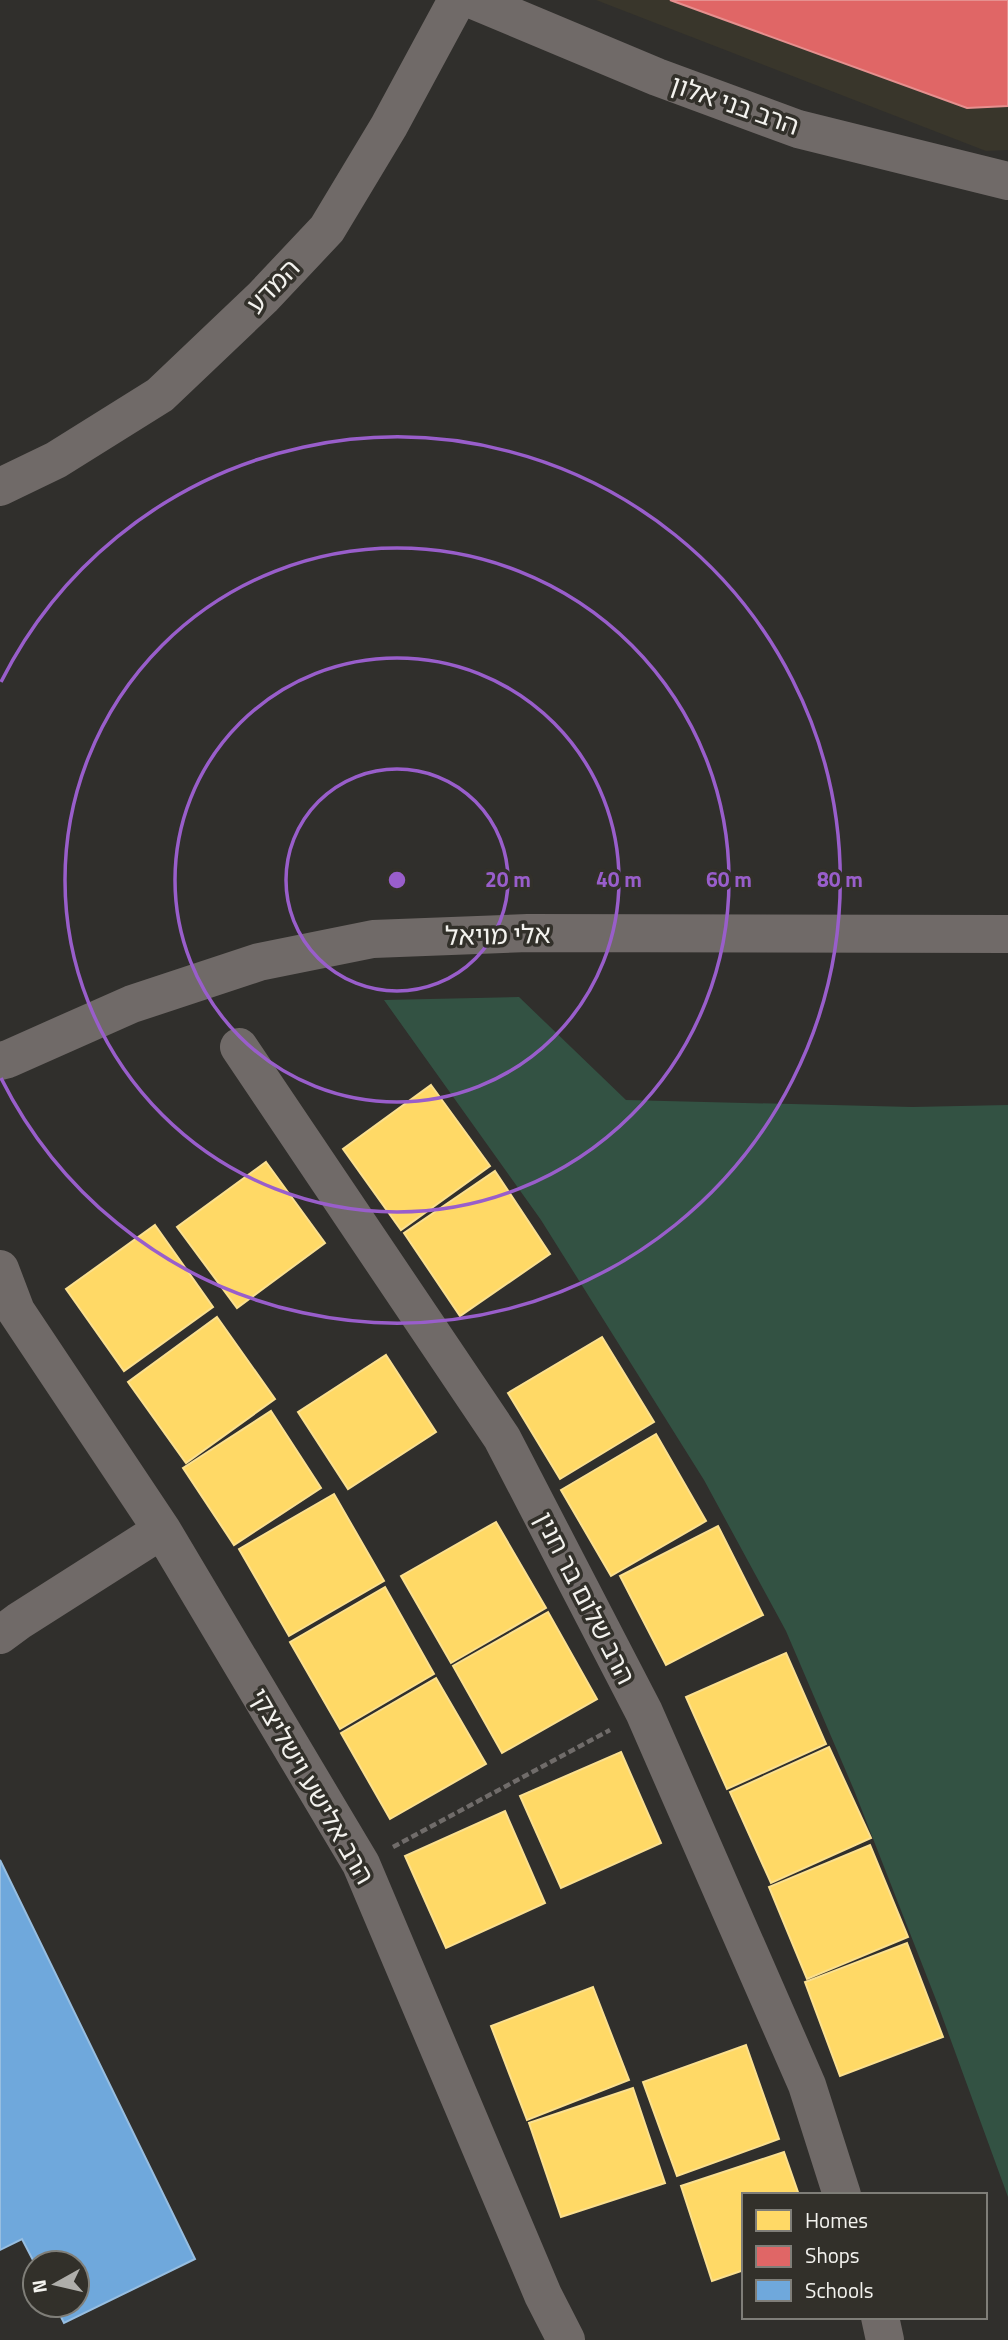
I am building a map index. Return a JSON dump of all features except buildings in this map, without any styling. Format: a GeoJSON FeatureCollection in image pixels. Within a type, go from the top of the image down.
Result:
{"type":"FeatureCollection","features":[{"type":"Feature","properties":{"kind":"street","name":"המדע"},"geometry":{"type":"LineString","coordinates":[[0,487],[56,460],[160,395],[263,297],[327,229],[389,126],[457,0]]}},
{"type":"Feature","properties":{"kind":"street","name":"הרב בני אלון"},"geometry":{"type":"LineString","coordinates":[[472,0],[657,77],[798,129],[1008,181]]}},
{"type":"Feature","properties":{"kind":"street","name":"אלי מויאל"},"geometry":{"type":"LineString","coordinates":[[3,1064],[132,1004],[259,962],[373,939],[528,933],[1008,934]]}},
{"type":"Feature","properties":{"kind":"street","name":"הרב שלום בר חנין"},"geometry":{"type":"LineString","coordinates":[[239,1047],[502,1438],[644,1712],[807,2085],[841,2193]]}},
{"type":"Feature","properties":{"kind":"street","name":"הרב אלישע וישליצקי"},"geometry":{"type":"LineString","coordinates":[[0,1269],[8,1307],[162,1530],[361,1864],[543,2295],[566,2340]]}},
{"type":"Feature","properties":{"kind":"street"},"geometry":{"type":"LineString","coordinates":[[0,1635],[19,1620],[162,1530]]}},
{"type":"Feature","properties":{"kind":"street","name":"הרב אלישע וישליצקי"},"geometry":{"type":"LineString","coordinates":[[543,2295],[545,2340]]}},
{"type":"Feature","properties":{"kind":"street"},"geometry":{"type":"LineString","coordinates":[[881,2319],[886,2340]]}},
{"type":"Feature","properties":{"kind":"path"},"geometry":{"type":"LineString","coordinates":[[361,1864],[644,1712]]}},
{"type":"Feature","properties":{"kind":"shaded area"},"geometry":{"type":"Polygon","coordinates":[[[596,0],[1008,0],[1008,150],[986,151],[596,0]]]}},
{"type":"Feature","properties":{"kind":"green space"},"geometry":{"type":"Polygon","coordinates":[[[519,997],[626,1100],[912,1107],[1008,1105],[1008,2197],[938,2005],[854,1790],[786,1631],[704,1480],[541,1220],[384,1000],[519,997]]]}}]}
